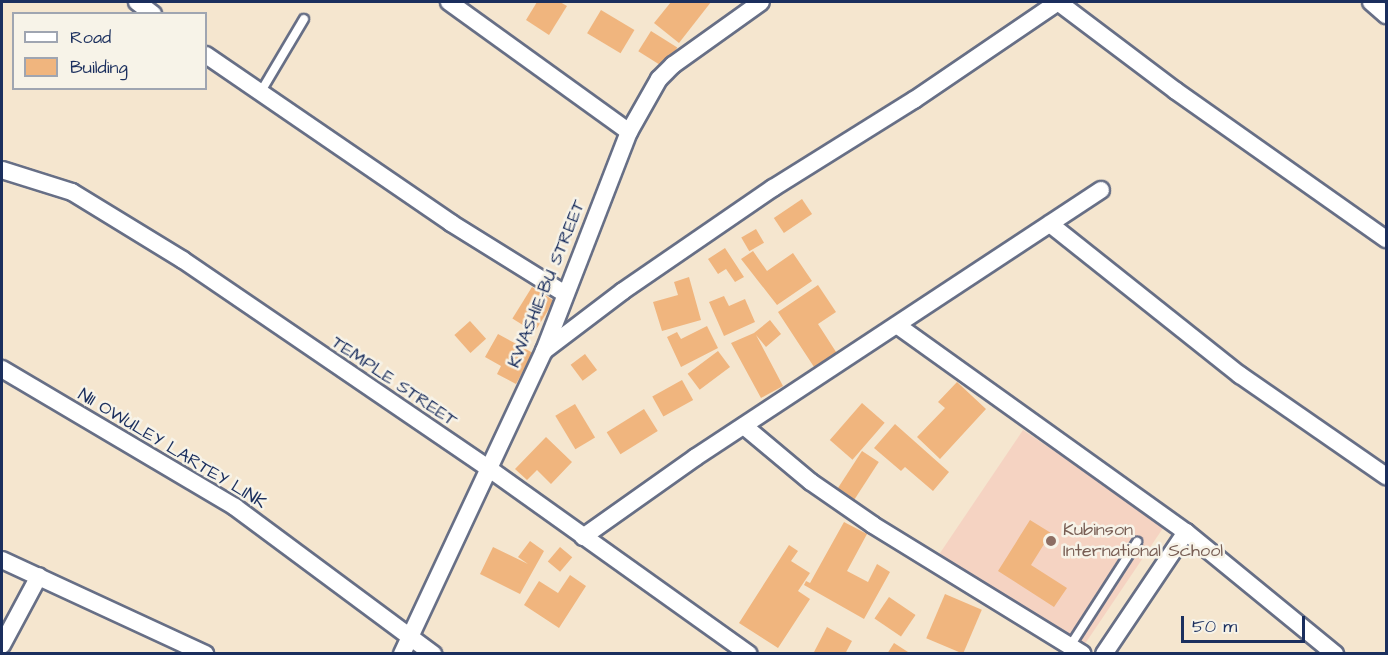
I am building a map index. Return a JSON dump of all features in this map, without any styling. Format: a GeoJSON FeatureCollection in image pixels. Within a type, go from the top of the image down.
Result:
{"type":"FeatureCollection","features":[{"type":"Feature","properties":{"kind":"street"},"geometry":{"type":"LineString","coordinates":[[137,2],[150,12]]}},
{"type":"Feature","properties":{"kind":"street"},"geometry":{"type":"LineString","coordinates":[[448,2],[629,132]]}},
{"type":"Feature","properties":{"kind":"street","name":"KWASHIE-BU STREET"},"geometry":{"type":"LineString","coordinates":[[402,654],[544,351],[629,132],[659,80],[673,65],[761,2]]}},
{"type":"Feature","properties":{"kind":"street"},"geometry":{"type":"LineString","coordinates":[[544,351],[718,225],[914,100],[1058,2],[1191,102],[1386,239]]}},
{"type":"Feature","properties":{"kind":"street"},"geometry":{"type":"LineString","coordinates":[[1371,2],[1386,15]]}},
{"type":"Feature","properties":{"kind":"street"},"geometry":{"type":"LineString","coordinates":[[207,56],[565,294]]}},
{"type":"Feature","properties":{"kind":"street","name":"TEMPLE STREET"},"geometry":{"type":"LineString","coordinates":[[2,170],[72,192],[183,260],[488,468],[749,654]]}},
{"type":"Feature","properties":{"kind":"street"},"geometry":{"type":"LineString","coordinates":[[583,537],[744,426],[1101,190]]}},
{"type":"Feature","properties":{"kind":"street"},"geometry":{"type":"LineString","coordinates":[[1050,224],[1240,375],[1386,476]]}},
{"type":"Feature","properties":{"kind":"street"},"geometry":{"type":"LineString","coordinates":[[898,326],[1186,532],[1335,654]]}},
{"type":"Feature","properties":{"kind":"street","name":"NII OWULEY LARTEY LINK"},"geometry":{"type":"LineString","coordinates":[[2,369],[235,507],[433,654]]}},
{"type":"Feature","properties":{"kind":"street"},"geometry":{"type":"LineString","coordinates":[[744,426],[811,482],[873,525],[1077,650]]}},
{"type":"Feature","properties":{"kind":"street"},"geometry":{"type":"LineString","coordinates":[[1104,654],[1186,532]]}},
{"type":"Feature","properties":{"kind":"street"},"geometry":{"type":"LineString","coordinates":[[2,560],[205,654]]}},
{"type":"Feature","properties":{"kind":"street"},"geometry":{"type":"LineString","coordinates":[[2,645],[39,576]]}},
{"type":"Feature","properties":{"kind":"lane"},"geometry":{"type":"LineString","coordinates":[[260,93],[304,20]]}},
{"type":"Feature","properties":{"kind":"lane"},"geometry":{"type":"LineString","coordinates":[[1077,650],[1137,542]]}},
{"type":"Feature","properties":{"kind":"shaded area","name":"Kubinson International School"},"geometry":{"type":"Polygon","coordinates":[[[1023,430],[1165,526],[1079,653],[937,558],[1023,430]]]}},
{"type":"Feature","properties":{"kind":"building"},"geometry":{"type":"Polygon","coordinates":[[[537,2],[560,2],[567,6],[549,35],[526,20],[537,2]]]}},
{"type":"Feature","properties":{"kind":"building"},"geometry":{"type":"Polygon","coordinates":[[[671,2],[711,2],[679,43],[654,23],[671,2]]]}},
{"type":"Feature","properties":{"kind":"building"},"geometry":{"type":"Polygon","coordinates":[[[601,10],[634,30],[621,53],[587,33],[601,10]]]}},
{"type":"Feature","properties":{"kind":"building"},"geometry":{"type":"Polygon","coordinates":[[[651,31],[677,47],[665,68],[638,51],[651,31]]]}},
{"type":"Feature","properties":{"kind":"building"},"geometry":{"type":"Polygon","coordinates":[[[802,199],[812,214],[784,233],[774,218],[802,199]]]}},
{"type":"Feature","properties":{"kind":"building"},"geometry":{"type":"Polygon","coordinates":[[[756,229],[764,243],[749,251],[741,238],[756,229]]]}},
{"type":"Feature","properties":{"kind":"building"},"geometry":{"type":"Polygon","coordinates":[[[725,248],[744,277],[735,282],[726,269],[718,274],[708,259],[725,248]]]}},
{"type":"Feature","properties":{"kind":"building"},"geometry":{"type":"Polygon","coordinates":[[[753,251],[767,271],[793,253],[812,281],[777,305],[741,259],[753,251]]]}},
{"type":"Feature","properties":{"kind":"building"},"geometry":{"type":"Polygon","coordinates":[[[689,277],[701,320],[662,331],[653,302],[678,295],[674,282],[689,277]]]}},
{"type":"Feature","properties":{"kind":"building"},"geometry":{"type":"Polygon","coordinates":[[[818,285],[836,312],[818,324],[838,355],[816,370],[778,312],[818,285]]]}},
{"type":"Feature","properties":{"kind":"building"},"geometry":{"type":"Polygon","coordinates":[[[532,287],[554,301],[534,332],[512,318],[532,287]]]}},
{"type":"Feature","properties":{"kind":"building"},"geometry":{"type":"Polygon","coordinates":[[[724,296],[729,306],[745,299],[755,322],[724,336],[709,302],[724,296]]]}},
{"type":"Feature","properties":{"kind":"building"},"geometry":{"type":"Polygon","coordinates":[[[770,320],[781,334],[766,347],[756,335],[783,386],[761,398],[731,343],[754,333],[770,320]]]}},
{"type":"Feature","properties":{"kind":"building"},"geometry":{"type":"Polygon","coordinates":[[[470,321],[486,339],[470,353],[454,335],[470,321]]]}},
{"type":"Feature","properties":{"kind":"building"},"geometry":{"type":"Polygon","coordinates":[[[707,326],[718,348],[681,367],[667,337],[677,332],[681,339],[707,326]]]}},
{"type":"Feature","properties":{"kind":"building"},"geometry":{"type":"Polygon","coordinates":[[[498,334],[533,353],[516,384],[497,374],[501,366],[485,357],[498,334]]]}},
{"type":"Feature","properties":{"kind":"building"},"geometry":{"type":"Polygon","coordinates":[[[718,351],[730,367],[700,390],[688,374],[718,351]]]}},
{"type":"Feature","properties":{"kind":"building"},"geometry":{"type":"Polygon","coordinates":[[[585,354],[597,370],[583,381],[571,365],[585,354]]]}},
{"type":"Feature","properties":{"kind":"building"},"geometry":{"type":"Polygon","coordinates":[[[682,380],[693,400],[663,417],[652,396],[682,380]]]}},
{"type":"Feature","properties":{"kind":"building"},"geometry":{"type":"Polygon","coordinates":[[[957,382],[986,409],[940,459],[917,437],[945,408],[938,402],[957,382]]]}},
{"type":"Feature","properties":{"kind":"building"},"geometry":{"type":"Polygon","coordinates":[[[862,403],[885,423],[852,460],[830,440],[862,403]]]}},
{"type":"Feature","properties":{"kind":"building"},"geometry":{"type":"Polygon","coordinates":[[[575,404],[595,437],[575,449],[555,416],[575,404]]]}},
{"type":"Feature","properties":{"kind":"building"},"geometry":{"type":"Polygon","coordinates":[[[644,409],[658,431],[620,454],[607,432],[644,409]]]}},
{"type":"Feature","properties":{"kind":"building"},"geometry":{"type":"Polygon","coordinates":[[[895,424],[949,472],[933,491],[905,467],[901,471],[874,448],[895,424]]]}},
{"type":"Feature","properties":{"kind":"building"},"geometry":{"type":"Polygon","coordinates":[[[546,437],[572,462],[551,484],[537,470],[527,480],[515,469],[546,437]]]}},
{"type":"Feature","properties":{"kind":"building"},"geometry":{"type":"Polygon","coordinates":[[[862,451],[879,462],[854,500],[837,489],[862,451]]]}},
{"type":"Feature","properties":{"kind":"building"},"geometry":{"type":"Polygon","coordinates":[[[1030,520],[1051,533],[1031,565],[1067,588],[1054,607],[998,571],[1030,520]]]}},
{"type":"Feature","properties":{"kind":"building"},"geometry":{"type":"Polygon","coordinates":[[[844,522],[867,534],[847,571],[868,582],[877,564],[890,572],[864,619],[804,585],[806,581],[810,583],[844,522]]]}},
{"type":"Feature","properties":{"kind":"building"},"geometry":{"type":"Polygon","coordinates":[[[530,541],[544,551],[520,594],[480,574],[493,547],[528,564],[518,557],[530,541]]]}},
{"type":"Feature","properties":{"kind":"building"},"geometry":{"type":"Polygon","coordinates":[[[789,545],[798,551],[791,561],[810,573],[798,591],[810,599],[778,648],[739,623],[789,545]]]}},
{"type":"Feature","properties":{"kind":"building"},"geometry":{"type":"Polygon","coordinates":[[[560,547],[572,557],[560,572],[548,562],[560,547]]]}},
{"type":"Feature","properties":{"kind":"building"},"geometry":{"type":"Polygon","coordinates":[[[570,575],[586,586],[559,628],[524,605],[539,581],[558,593],[570,575]]]}},
{"type":"Feature","properties":{"kind":"building"},"geometry":{"type":"Polygon","coordinates":[[[945,594],[982,610],[963,654],[926,638],[945,594]]]}},
{"type":"Feature","properties":{"kind":"building"},"geometry":{"type":"Polygon","coordinates":[[[889,597],[916,615],[901,636],[874,619],[889,597]]]}},
{"type":"Feature","properties":{"kind":"building"},"geometry":{"type":"Polygon","coordinates":[[[827,627],[852,641],[845,654],[813,654],[827,627]]]}},
{"type":"Feature","properties":{"kind":"building"},"geometry":{"type":"Polygon","coordinates":[[[894,643],[908,652],[907,654],[887,654],[894,643]]]}},
{"type":"Feature","properties":{"kind":"place","name":"Kubinson International School"},"geometry":{"type":"Point","coordinates":[1051,541]}}]}
